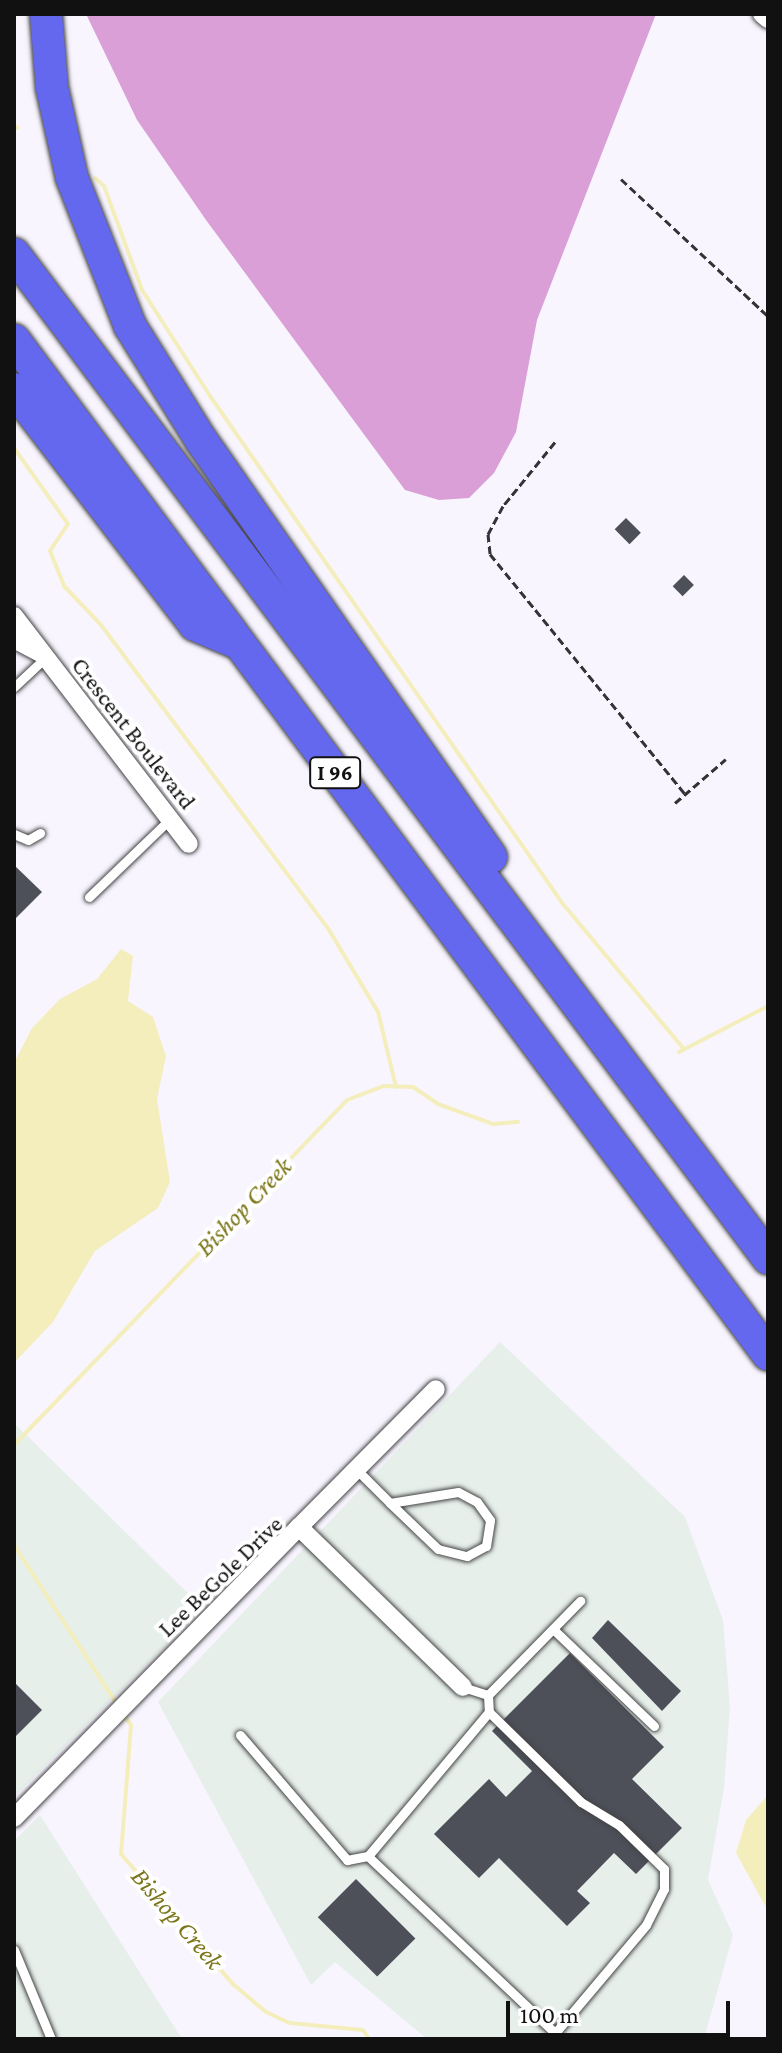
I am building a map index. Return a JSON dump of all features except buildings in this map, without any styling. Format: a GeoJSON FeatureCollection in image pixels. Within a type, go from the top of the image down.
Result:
{"type":"FeatureCollection","features":[{"type":"Feature","properties":{"kind":"highway"},"geometry":{"type":"LineString","coordinates":[[46,14],[52,88],[72,178],[130,326],[201,440],[645,1090]]}},
{"type":"Feature","properties":{"kind":"highway","name":"I 96"},"geometry":{"type":"LineString","coordinates":[[14,254],[278,613],[645,1090],[768,1258]]}},
{"type":"Feature","properties":{"kind":"highway","name":"I 96"},"geometry":{"type":"LineString","coordinates":[[14,340],[768,1354]]}},
{"type":"Feature","properties":{"kind":"highway"},"geometry":{"type":"LineString","coordinates":[[14,389],[195,625],[238,643]]}},
{"type":"Feature","properties":{"kind":"street"},"geometry":{"type":"LineString","coordinates":[[762,14],[768,19]]}},
{"type":"Feature","properties":{"kind":"street","name":"Crescent Boulevard"},"geometry":{"type":"LineString","coordinates":[[14,616],[38,639],[42,656]]}},
{"type":"Feature","properties":{"kind":"street","name":"Crescent Boulevard"},"geometry":{"type":"LineString","coordinates":[[14,639],[42,656],[189,844]]}},
{"type":"Feature","properties":{"kind":"street"},"geometry":{"type":"LineString","coordinates":[[299,1527],[436,1389]]}},
{"type":"Feature","properties":{"kind":"street","name":"Lee BeGole Drive"},"geometry":{"type":"LineString","coordinates":[[14,1818],[299,1527],[463,1687]]}},
{"type":"Feature","properties":{"kind":"lane"},"geometry":{"type":"LineString","coordinates":[[14,687],[42,656]]}},
{"type":"Feature","properties":{"kind":"lane"},"geometry":{"type":"LineString","coordinates":[[89,897],[171,818]]}},
{"type":"Feature","properties":{"kind":"lane"},"geometry":{"type":"LineString","coordinates":[[14,834],[28,840],[40,833]]}},
{"type":"Feature","properties":{"kind":"lane"},"geometry":{"type":"LineString","coordinates":[[356,1469],[390,1503],[438,1549],[467,1556],[486,1546],[490,1520],[477,1502],[458,1492],[390,1503]]}},
{"type":"Feature","properties":{"kind":"lane"},"geometry":{"type":"LineString","coordinates":[[368,1856],[555,2033],[616,1963],[652,1913],[664,1889],[664,1869],[619,1825],[581,1802],[489,1712],[488,1695],[580,1601]]}},
{"type":"Feature","properties":{"kind":"lane"},"geometry":{"type":"LineString","coordinates":[[553,1629],[654,1726]]}},
{"type":"Feature","properties":{"kind":"lane"},"geometry":{"type":"LineString","coordinates":[[463,1687],[488,1695]]}},
{"type":"Feature","properties":{"kind":"lane"},"geometry":{"type":"LineString","coordinates":[[240,1735],[347,1860],[368,1856],[489,1712]]}},
{"type":"Feature","properties":{"kind":"lane"},"geometry":{"type":"LineString","coordinates":[[14,1950],[51,2039]]}},
{"type":"Feature","properties":{"kind":"path"},"geometry":{"type":"LineString","coordinates":[[621,179],[768,316]]}},
{"type":"Feature","properties":{"kind":"path"},"geometry":{"type":"LineString","coordinates":[[555,442],[503,506],[488,534],[490,554],[685,794]]}},
{"type":"Feature","properties":{"kind":"path"},"geometry":{"type":"LineString","coordinates":[[675,803],[726,759]]}},
{"type":"Feature","properties":{"kind":"shaded area"},"geometry":{"type":"Polygon","coordinates":[[[656,14],[537,320],[516,432],[494,473],[469,498],[439,500],[405,490],[206,220],[137,120],[87,16],[656,14]]]}},
{"type":"Feature","properties":{"kind":"shaded area"},"geometry":{"type":"Polygon","coordinates":[[[121,949],[133,956],[128,1001],[153,1017],[166,1056],[157,1099],[170,1182],[158,1208],[95,1251],[53,1322],[14,1363],[14,1063],[32,1028],[60,999],[97,979],[121,949]]]}},
{"type":"Feature","properties":{"kind":"shaded area"},"geometry":{"type":"Polygon","coordinates":[[[500,1342],[685,1517],[723,1620],[730,1707],[724,1788],[708,1880],[733,1935],[704,2039],[427,2039],[335,1962],[311,1985],[158,1702],[500,1342]]]}},
{"type":"Feature","properties":{"kind":"shaded area"},"geometry":{"type":"Polygon","coordinates":[[[14,1423],[203,1608],[14,1797],[14,1423]]]}},
{"type":"Feature","properties":{"kind":"shaded area"},"geometry":{"type":"Polygon","coordinates":[[[768,1795],[768,1911],[736,1853],[746,1820],[768,1795]]]}},
{"type":"Feature","properties":{"kind":"shaded area"},"geometry":{"type":"Polygon","coordinates":[[[40,1815],[182,2039],[14,2039],[14,1841],[40,1815]]]}},
{"type":"Feature","properties":{"kind":"waterway"},"geometry":{"type":"LineString","coordinates":[[14,126],[18,128]]}},
{"type":"Feature","properties":{"kind":"waterway"},"geometry":{"type":"LineString","coordinates":[[95,178],[104,186],[142,290],[210,396],[563,904],[684,1049]]}},
{"type":"Feature","properties":{"kind":"waterway"},"geometry":{"type":"LineString","coordinates":[[14,448],[68,524],[50,551],[64,586],[101,625],[329,930],[378,1012],[396,1087]]}},
{"type":"Feature","properties":{"kind":"waterway","name":"Bishop Creek"},"geometry":{"type":"LineString","coordinates":[[679,1052],[768,1006]]}},
{"type":"Feature","properties":{"kind":"waterway","name":"Bishop Creek"},"geometry":{"type":"LineString","coordinates":[[14,1445],[347,1100],[383,1086],[413,1087],[438,1104],[493,1124],[518,1122]]}},
{"type":"Feature","properties":{"kind":"waterway","name":"Bishop Creek"},"geometry":{"type":"LineString","coordinates":[[14,1545],[117,1704]]}},
{"type":"Feature","properties":{"kind":"waterway","name":"Bishop Creek"},"geometry":{"type":"LineString","coordinates":[[124,1715],[131,1725],[121,1854],[233,1984],[266,2012],[290,2023],[363,2030],[369,2039]]}},
{"type":"Feature","properties":{"kind":"waterway"},"geometry":{"type":"LineString","coordinates":[[768,2025],[768,2036]]}}]}
